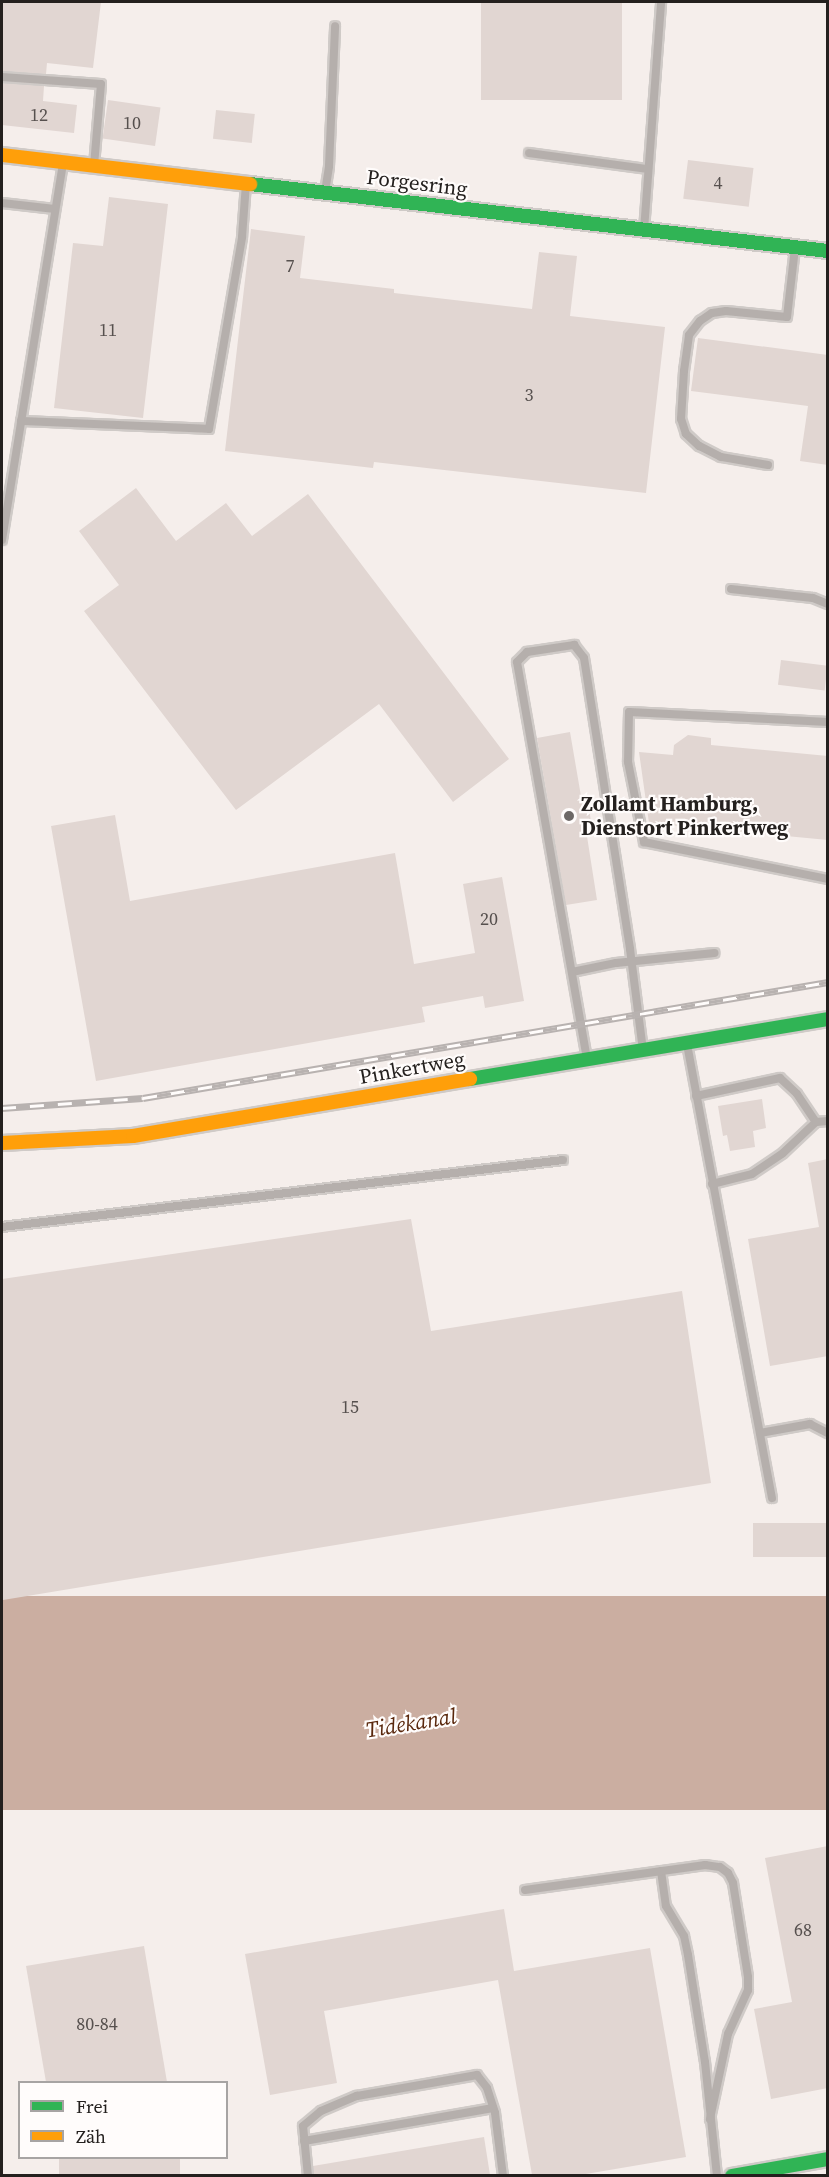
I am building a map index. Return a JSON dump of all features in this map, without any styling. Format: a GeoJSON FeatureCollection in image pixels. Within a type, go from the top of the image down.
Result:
{"type":"FeatureCollection","features":[{"type":"Feature","properties":{"kind":"street","name":"Porgesring"},"geometry":{"type":"LineString","coordinates":[[2,155],[828,251]]}},
{"type":"Feature","properties":{"kind":"street","name":"Pinkertweg"},"geometry":{"type":"LineString","coordinates":[[2,1143],[133,1136],[828,1019]]}},
{"type":"Feature","properties":{"kind":"street"},"geometry":{"type":"LineString","coordinates":[[732,2175],[828,2159]]}},
{"type":"Feature","properties":{"kind":"lane"},"geometry":{"type":"LineString","coordinates":[[644,230],[661,2]]}},
{"type":"Feature","properties":{"kind":"lane"},"geometry":{"type":"LineString","coordinates":[[324,193],[329,166],[334,26]]}},
{"type":"Feature","properties":{"kind":"lane"},"geometry":{"type":"LineString","coordinates":[[2,77],[101,84],[94,166]]}},
{"type":"Feature","properties":{"kind":"lane"},"geometry":{"type":"LineString","coordinates":[[529,153],[648,169]]}},
{"type":"Feature","properties":{"kind":"lane"},"geometry":{"type":"LineString","coordinates":[[2,540],[63,162]]}},
{"type":"Feature","properties":{"kind":"lane"},"geometry":{"type":"LineString","coordinates":[[21,421],[209,429],[242,237],[246,184]]}},
{"type":"Feature","properties":{"kind":"lane"},"geometry":{"type":"LineString","coordinates":[[2,203],[55,209]]}},
{"type":"Feature","properties":{"kind":"lane"},"geometry":{"type":"LineString","coordinates":[[768,465],[721,457],[699,446],[687,434],[681,418],[684,371],[689,335],[700,321],[712,313],[726,311],[787,317],[795,248]]}},
{"type":"Feature","properties":{"kind":"lane"},"geometry":{"type":"LineString","coordinates":[[731,589],[813,598],[828,604]]}},
{"type":"Feature","properties":{"kind":"lane"},"geometry":{"type":"LineString","coordinates":[[587,1060],[517,662],[527,652],[574,645],[584,658],[632,962],[643,1050]]}},
{"type":"Feature","properties":{"kind":"lane"},"geometry":{"type":"LineString","coordinates":[[828,722],[629,712],[628,762],[644,842],[828,879]]}},
{"type":"Feature","properties":{"kind":"lane"},"geometry":{"type":"LineString","coordinates":[[572,972],[632,962],[714,954]]}},
{"type":"Feature","properties":{"kind":"lane"},"geometry":{"type":"LineString","coordinates":[[687,1043],[772,1498]]}},
{"type":"Feature","properties":{"kind":"lane"},"geometry":{"type":"LineString","coordinates":[[696,1096],[780,1078],[797,1094],[816,1122]]}},
{"type":"Feature","properties":{"kind":"lane"},"geometry":{"type":"LineString","coordinates":[[712,1184],[752,1174],[783,1153],[816,1122],[828,1121]]}},
{"type":"Feature","properties":{"kind":"lane"},"geometry":{"type":"LineString","coordinates":[[2,1227],[563,1160]]}},
{"type":"Feature","properties":{"kind":"lane"},"geometry":{"type":"LineString","coordinates":[[760,1433],[810,1424],[828,1433]]}},
{"type":"Feature","properties":{"kind":"lane"},"geometry":{"type":"LineString","coordinates":[[525,1890],[705,1865],[720,1867],[728,1873],[733,1883],[748,1977],[748,1990],[729,2034],[710,2119]]}},
{"type":"Feature","properties":{"kind":"lane"},"geometry":{"type":"LineString","coordinates":[[662,1871],[666,1906],[684,1936],[688,1955],[705,2062],[717,2175]]}},
{"type":"Feature","properties":{"kind":"lane"},"geometry":{"type":"LineString","coordinates":[[308,2175],[303,2126],[336,2103],[357,2096],[477,2075],[487,2088],[494,2108],[503,2175]]}},
{"type":"Feature","properties":{"kind":"lane"},"geometry":{"type":"LineString","coordinates":[[304,2141],[494,2108]]}},
{"type":"Feature","properties":{"kind":"water","name":"Tidekanal"},"geometry":{"type":"Polygon","coordinates":[[[2,1596],[827,1596],[827,1810],[2,1810],[2,1596]]]}},
{"type":"Feature","properties":{"kind":"building"},"geometry":{"type":"Polygon","coordinates":[[[2,2],[101,2],[93,68],[47,63],[46,74],[2,71],[2,2]]]}},
{"type":"Feature","properties":{"kind":"building"},"geometry":{"type":"Polygon","coordinates":[[[481,2],[622,2],[622,100],[481,100],[481,2]]]}},
{"type":"Feature","properties":{"kind":"building"},"geometry":{"type":"Polygon","coordinates":[[[2,83],[44,86],[43,101],[77,105],[74,133],[2,125],[2,83]]]}},
{"type":"Feature","properties":{"kind":"building"},"geometry":{"type":"Polygon","coordinates":[[[108,100],[160,107],[155,146],[103,139],[108,100]]]}},
{"type":"Feature","properties":{"kind":"building"},"geometry":{"type":"Polygon","coordinates":[[[216,110],[255,114],[252,143],[213,139],[216,110]]]}},
{"type":"Feature","properties":{"kind":"building"},"geometry":{"type":"Polygon","coordinates":[[[688,160],[754,168],[749,207],[683,199],[688,160]]]}},
{"type":"Feature","properties":{"kind":"building"},"geometry":{"type":"Polygon","coordinates":[[[109,197],[168,204],[143,418],[54,408],[73,243],[103,246],[109,197]]]}},
{"type":"Feature","properties":{"kind":"building"},"geometry":{"type":"Polygon","coordinates":[[[251,229],[305,236],[300,278],[394,289],[394,293],[532,309],[539,252],[577,256],[570,316],[665,327],[646,493],[374,462],[373,468],[225,451],[251,229]]]}},
{"type":"Feature","properties":{"kind":"building"},"geometry":{"type":"Polygon","coordinates":[[[698,338],[828,355],[828,465],[800,461],[808,406],[691,391],[698,338]]]}},
{"type":"Feature","properties":{"kind":"building"},"geometry":{"type":"Polygon","coordinates":[[[136,488],[176,541],[226,503],[252,536],[308,494],[509,759],[453,802],[379,704],[236,810],[84,611],[119,585],[79,531],[136,488]]]}},
{"type":"Feature","properties":{"kind":"building"},"geometry":{"type":"Polygon","coordinates":[[[781,660],[828,666],[825,691],[778,685],[781,660]]]}},
{"type":"Feature","properties":{"kind":"building","name":"Zollamt Hamburg, Dienstort Pinkertweg"},"geometry":{"type":"Polygon","coordinates":[[[570,732],[582,802],[588,801],[592,829],[586,830],[597,900],[566,905],[537,738],[570,732]]]}},
{"type":"Feature","properties":{"kind":"building"},"geometry":{"type":"Polygon","coordinates":[[[688,735],[711,738],[711,745],[828,756],[828,840],[649,823],[639,752],[673,755],[674,745],[688,735]]]}},
{"type":"Feature","properties":{"kind":"building"},"geometry":{"type":"Polygon","coordinates":[[[115,815],[130,901],[395,853],[414,964],[475,953],[463,884],[502,877],[524,1001],[485,1008],[483,996],[422,1007],[425,1022],[96,1081],[51,826],[115,815]]]}},
{"type":"Feature","properties":{"kind":"building"},"geometry":{"type":"Polygon","coordinates":[[[762,1099],[766,1128],[753,1131],[755,1147],[730,1151],[727,1135],[723,1136],[718,1106],[762,1099]]]}},
{"type":"Feature","properties":{"kind":"building"},"geometry":{"type":"Polygon","coordinates":[[[828,1159],[828,1356],[770,1366],[748,1239],[819,1227],[808,1163],[828,1159]]]}},
{"type":"Feature","properties":{"kind":"building"},"geometry":{"type":"Polygon","coordinates":[[[411,1219],[431,1331],[682,1291],[711,1483],[3,1600],[2,1279],[411,1219]]]}},
{"type":"Feature","properties":{"kind":"building"},"geometry":{"type":"Polygon","coordinates":[[[753,1523],[828,1523],[828,1557],[753,1557],[753,1523]]]}},
{"type":"Feature","properties":{"kind":"building"},"geometry":{"type":"Polygon","coordinates":[[[828,1846],[828,2088],[771,2099],[754,2009],[792,2002],[765,1858],[828,1846]]]}},
{"type":"Feature","properties":{"kind":"building"},"geometry":{"type":"Polygon","coordinates":[[[504,1909],[514,1971],[650,1948],[686,2157],[580,2175],[532,2175],[498,1980],[324,2011],[337,2083],[270,2095],[245,1954],[504,1909]]]}},
{"type":"Feature","properties":{"kind":"building"},"geometry":{"type":"Polygon","coordinates":[[[144,1946],[167,2081],[46,2081],[26,1966],[144,1946]]]}},
{"type":"Feature","properties":{"kind":"building"},"geometry":{"type":"Polygon","coordinates":[[[484,2137],[490,2175],[314,2175],[313,2166],[484,2137]]]}},
{"type":"Feature","properties":{"kind":"building"},"geometry":{"type":"Polygon","coordinates":[[[59,2159],[180,2159],[180,2175],[59,2175],[59,2159]]]}},
{"type":"Feature","properties":{"kind":"railway"},"geometry":{"type":"LineString","coordinates":[[2,1108],[143,1098],[828,982]]}},
{"type":"Feature","properties":{"kind":"traffic: fast"},"geometry":{"type":"LineString","coordinates":[[250,184],[828,251]]}},
{"type":"Feature","properties":{"kind":"traffic: fast"},"geometry":{"type":"LineString","coordinates":[[470,1079],[828,1019]]}},
{"type":"Feature","properties":{"kind":"traffic: fast"},"geometry":{"type":"LineString","coordinates":[[732,2176],[828,2159]]}},
{"type":"Feature","properties":{"kind":"traffic: slow"},"geometry":{"type":"LineString","coordinates":[[2,155],[250,184]]}},
{"type":"Feature","properties":{"kind":"traffic: slow"},"geometry":{"type":"LineString","coordinates":[[2,1143],[133,1136],[470,1079]]}},
{"type":"Feature","properties":{"kind":"place","name":"Zollamt Hamburg, Dienstort Pinkertweg"},"geometry":{"type":"Point","coordinates":[569,816]}}]}
